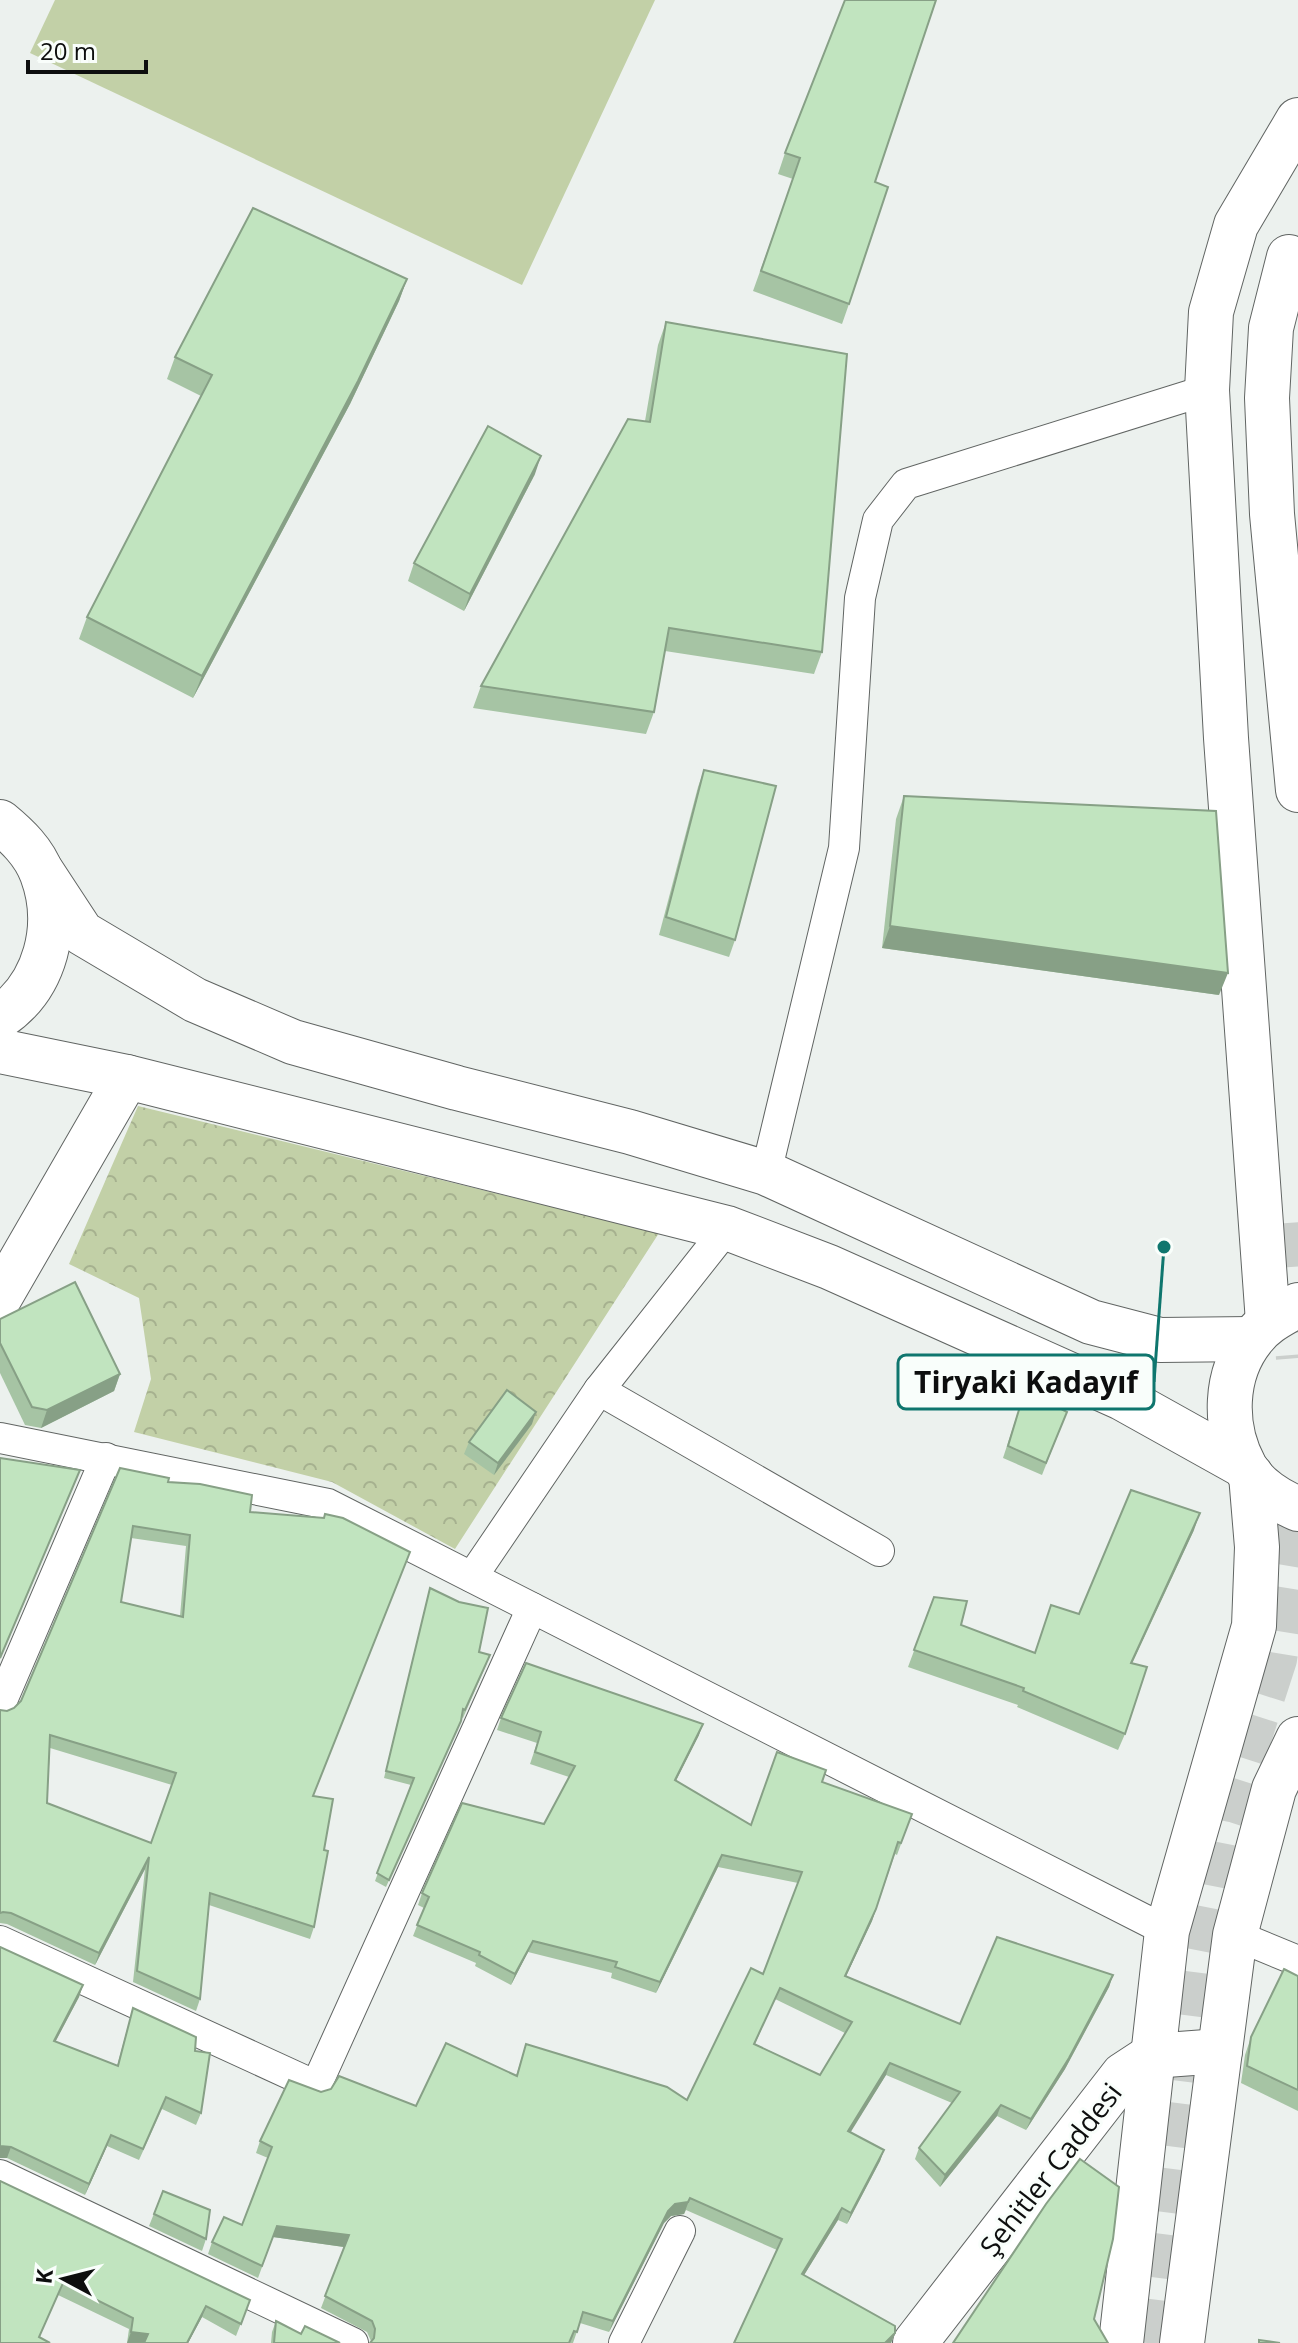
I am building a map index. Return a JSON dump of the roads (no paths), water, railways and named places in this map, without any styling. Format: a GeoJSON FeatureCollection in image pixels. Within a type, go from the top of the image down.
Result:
{"type":"FeatureCollection","features":[{"type":"Feature","properties":{"kind":"main road"},"geometry":{"type":"LineString","coordinates":[[1121,2343],[1167,1931],[1254,1626],[1257,1547],[1248,1470],[1229,1424],[1231,1379],[1272,1322],[1226,738],[1207,390],[1211,312],[1236,225],[1298,120]]}},
{"type":"Feature","properties":{"kind":"main road"},"geometry":{"type":"LineString","coordinates":[[1235,513],[1250,385],[1263,316],[1293,248]]}},
{"type":"Feature","properties":{"kind":"main road"},"geometry":{"type":"LineString","coordinates":[[1293,248],[1271,328],[1267,398],[1272,514],[1298,790]]}},
{"type":"Feature","properties":{"kind":"main road"},"geometry":{"type":"LineString","coordinates":[[1211,312],[1235,513],[1258,777],[1288,1223]]}},
{"type":"Feature","properties":{"kind":"main road"},"geometry":{"type":"LineString","coordinates":[[0,822],[22,840],[82,933],[195,1000],[293,1042],[630,1132],[766,1173],[1091,1322],[1160,1340],[1272,1322]]}},
{"type":"Feature","properties":{"kind":"main road"},"geometry":{"type":"LineString","coordinates":[[0,1017],[11,1009],[35,980],[48,946],[50,908],[42,872]]}},
{"type":"Feature","properties":{"kind":"main road"},"geometry":{"type":"LineString","coordinates":[[0,1051],[127,1077],[727,1228],[829,1267],[1122,1398],[1248,1470],[1277,1499],[1298,1509]]}},
{"type":"Feature","properties":{"kind":"main road"},"geometry":{"type":"LineString","coordinates":[[0,1297],[127,1077]]}},
{"type":"Feature","properties":{"kind":"main road"},"geometry":{"type":"LineString","coordinates":[[1182,2343],[1235,1935],[1274,1789],[1298,1739]]}},
{"type":"Feature","properties":{"kind":"main road"},"geometry":{"type":"LineString","coordinates":[[1152,2056],[1220,2051]]}},
{"type":"Feature","properties":{"kind":"main road","name":"Şehitler Caddesi"},"geometry":{"type":"LineString","coordinates":[[915,2343],[1123,2075],[1152,2056]]}},
{"type":"Feature","properties":{"kind":"street"},"geometry":{"type":"LineString","coordinates":[[766,1173],[844,848],[860,598],[878,520],[906,484],[1207,390]]}},
{"type":"Feature","properties":{"kind":"street"},"geometry":{"type":"LineString","coordinates":[[472,1577],[599,1390],[727,1228]]}},
{"type":"Feature","properties":{"kind":"street"},"geometry":{"type":"LineString","coordinates":[[599,1390],[879,1551]]}},
{"type":"Feature","properties":{"kind":"street"},"geometry":{"type":"LineString","coordinates":[[0,1438],[328,1504],[1167,1931]]}},
{"type":"Feature","properties":{"kind":"street"},"geometry":{"type":"LineString","coordinates":[[0,1705],[106,1458]]}},
{"type":"Feature","properties":{"kind":"street"},"geometry":{"type":"LineString","coordinates":[[0,1941],[316,2086],[532,1608]]}},
{"type":"Feature","properties":{"kind":"street"},"geometry":{"type":"LineString","coordinates":[[1235,1935],[1298,1961]]}},
{"type":"Feature","properties":{"kind":"street"},"geometry":{"type":"LineString","coordinates":[[0,2175],[353,2343]]}},
{"type":"Feature","properties":{"kind":"street"},"geometry":{"type":"LineString","coordinates":[[624,2343],[680,2231]]}},
{"type":"Feature","properties":{"kind":"tunnel"},"geometry":{"type":"LineString","coordinates":[[1288,1223],[1298,1358]]}},
{"type":"Feature","properties":{"kind":"tunnel"},"geometry":{"type":"LineString","coordinates":[[1147,2343],[1195,1962],[1223,1820],[1275,1659],[1298,1504]]}},
{"type":"Feature","properties":{"kind":"place","name":"Tiryaki Kadayıf"},"geometry":{"type":"Point","coordinates":[1164,1247]}}]}
